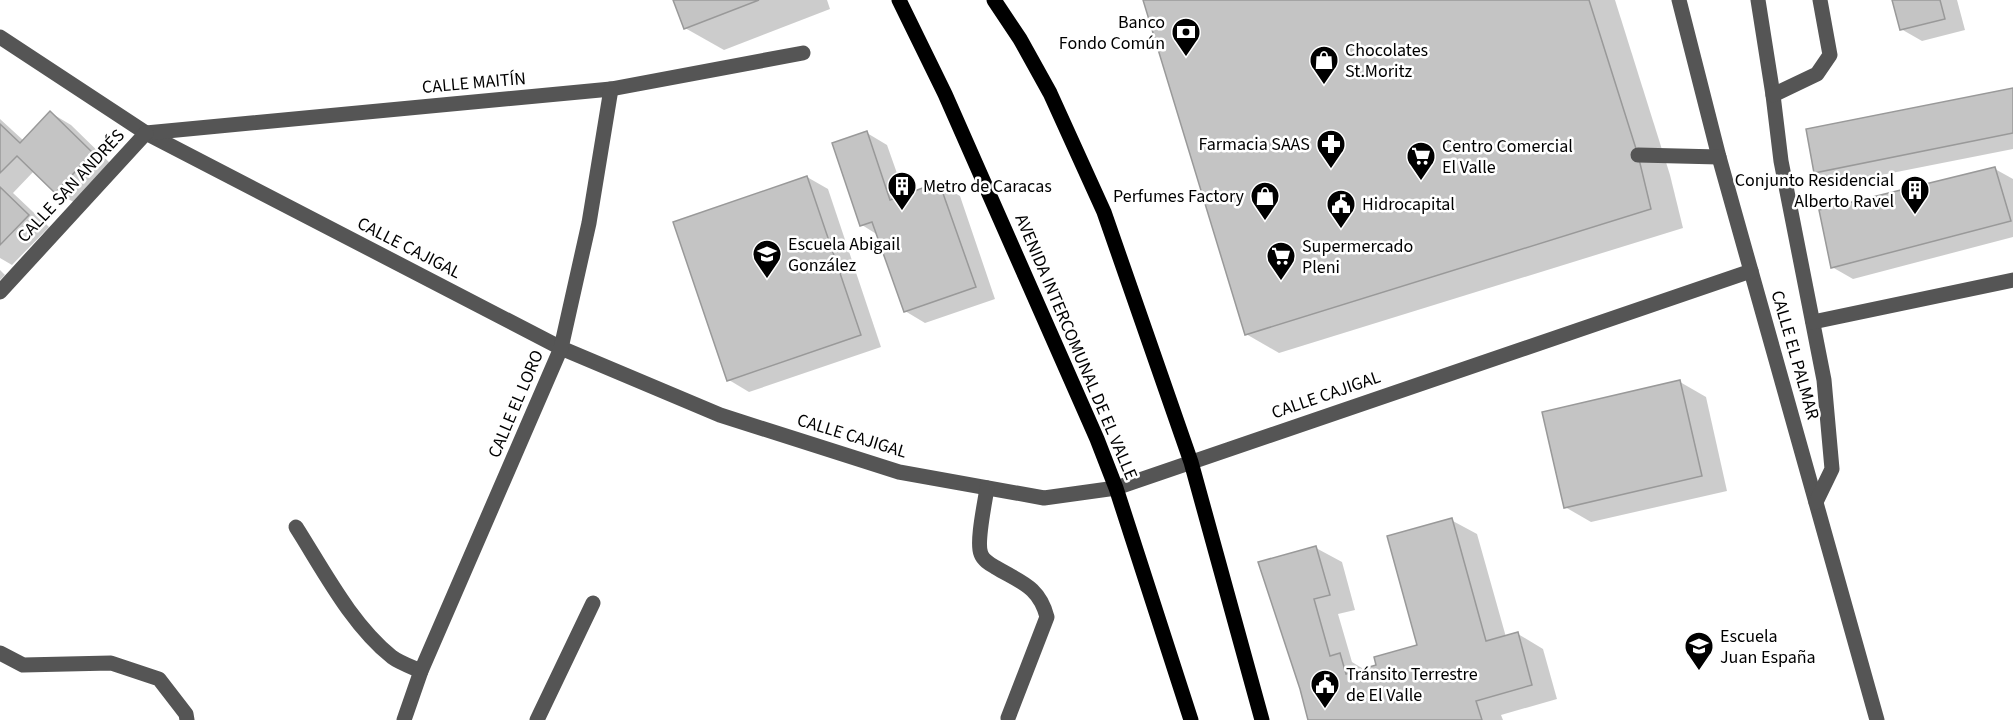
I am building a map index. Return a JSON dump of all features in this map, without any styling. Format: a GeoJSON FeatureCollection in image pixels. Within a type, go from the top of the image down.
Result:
{"type":"FeatureCollection","features":[{"type":"Feature","properties":{"kind":"main road","name":"AVENIDA INTERCOMUNAL DE EL VALLE"},"geometry":{"type":"LineString","coordinates":[[899,0],[945,94],[1094,431],[1116,488],[1191,720]]}},
{"type":"Feature","properties":{"kind":"main road"},"geometry":{"type":"LineString","coordinates":[[994,0],[1020,39],[1050,93],[1104,213],[1191,462],[1262,720]]}},
{"type":"Feature","properties":{"kind":"street","name":"CALLE EL PALMAR"},"geometry":{"type":"LineString","coordinates":[[1678,0],[1719,157],[1877,720]]}},
{"type":"Feature","properties":{"kind":"street"},"geometry":{"type":"LineString","coordinates":[[1758,0],[1773,95],[1780,161],[1824,380],[1832,468],[1816,502]]}},
{"type":"Feature","properties":{"kind":"street"},"geometry":{"type":"LineString","coordinates":[[1773,95],[1817,74],[1830,55],[1820,0]]}},
{"type":"Feature","properties":{"kind":"street","name":"CALLE CAJIGAL"},"geometry":{"type":"LineString","coordinates":[[0,37],[146,133],[561,348],[720,415],[900,472],[1044,498],[1116,488],[1751,271]]}},
{"type":"Feature","properties":{"kind":"street","name":"CALLE MAITÍN"},"geometry":{"type":"LineString","coordinates":[[146,133],[611,89],[803,53]]}},
{"type":"Feature","properties":{"kind":"street","name":"CALLE EL LORO"},"geometry":{"type":"LineString","coordinates":[[404,720],[421,671],[561,348],[590,224],[611,89]]}},
{"type":"Feature","properties":{"kind":"street","name":"CALLE SAN ANDRÉS"},"geometry":{"type":"LineString","coordinates":[[0,292],[146,133]]}},
{"type":"Feature","properties":{"kind":"street"},"geometry":{"type":"LineString","coordinates":[[1638,155],[1719,157]]}},
{"type":"Feature","properties":{"kind":"street"},"geometry":{"type":"LineString","coordinates":[[1813,322],[2013,280]]}},
{"type":"Feature","properties":{"kind":"street"},"geometry":{"type":"LineString","coordinates":[[987,488],[980,544],[981,555],[1040,596],[1047,617],[1008,718]]}},
{"type":"Feature","properties":{"kind":"street"},"geometry":{"type":"LineString","coordinates":[[296,527],[351,612],[393,658],[421,671]]}},
{"type":"Feature","properties":{"kind":"street"},"geometry":{"type":"LineString","coordinates":[[537,720],[593,603]]}},
{"type":"Feature","properties":{"kind":"street"},"geometry":{"type":"LineString","coordinates":[[0,653],[23,665],[111,663],[159,679],[186,714],[187,720]]}},
{"type":"Feature","properties":{"kind":"building"},"geometry":{"type":"Polygon","coordinates":[[[673,0],[759,0],[684,29],[673,0]]]}},
{"type":"Feature","properties":{"kind":"building","name":"Centro Comercial El Valle"},"geometry":{"type":"Polygon","coordinates":[[[1143,0],[1589,0],[1638,155],[1651,209],[1245,335],[1143,0]]]}},
{"type":"Feature","properties":{"kind":"building"},"geometry":{"type":"Polygon","coordinates":[[[1892,0],[1940,0],[1945,19],[1900,30],[1892,0]]]}},
{"type":"Feature","properties":{"kind":"building"},"geometry":{"type":"Polygon","coordinates":[[[2013,88],[2013,133],[1814,173],[1806,129],[2013,88]]]}},
{"type":"Feature","properties":{"kind":"building"},"geometry":{"type":"Polygon","coordinates":[[[50,111],[93,153],[55,193],[17,156],[0,173],[0,124],[20,143],[50,111]]]}},
{"type":"Feature","properties":{"kind":"building","name":"Metro de Caracas"},"geometry":{"type":"Polygon","coordinates":[[[867,131],[890,200],[939,182],[976,287],[904,312],[872,222],[860,226],[832,143],[867,131]]]}},
{"type":"Feature","properties":{"kind":"building","name":"Conjunto Residencial Alberto Ravel"},"geometry":{"type":"Polygon","coordinates":[[[1995,167],[2011,221],[1831,268],[1819,210],[1995,167]]]}},
{"type":"Feature","properties":{"kind":"building","name":"Escuela Abigail González"},"geometry":{"type":"Polygon","coordinates":[[[807,176],[861,335],[727,381],[673,222],[807,176]]]}},
{"type":"Feature","properties":{"kind":"building"},"geometry":{"type":"Polygon","coordinates":[[[0,187],[29,215],[0,245],[0,187]]]}},
{"type":"Feature","properties":{"kind":"building"},"geometry":{"type":"Polygon","coordinates":[[[1680,380],[1702,476],[1564,508],[1542,412],[1680,380]]]}},
{"type":"Feature","properties":{"kind":"building"},"geometry":{"type":"Polygon","coordinates":[[[1452,518],[1486,641],[1518,632],[1532,685],[1476,701],[1482,720],[1308,720],[1258,562],[1316,546],[1330,595],[1314,599],[1330,656],[1340,653],[1346,674],[1376,665],[1374,657],[1417,645],[1387,536],[1452,518]]]}},
{"type":"Feature","properties":{"kind":"place","name":"Banco Fondo Común"},"geometry":{"type":"Point","coordinates":[1186,58]}},
{"type":"Feature","properties":{"kind":"place","name":"Chocolates St.Moritz"},"geometry":{"type":"Point","coordinates":[1324,86]}},
{"type":"Feature","properties":{"kind":"place","name":"Farmacia SAAS"},"geometry":{"type":"Point","coordinates":[1331,170]}},
{"type":"Feature","properties":{"kind":"place","name":"Centro Comercial El Valle"},"geometry":{"type":"Point","coordinates":[1421,182]}},
{"type":"Feature","properties":{"kind":"place","name":"Metro de Caracas"},"geometry":{"type":"Point","coordinates":[902,212]}},
{"type":"Feature","properties":{"kind":"place","name":"Conjunto Residencial Alberto Ravel"},"geometry":{"type":"Point","coordinates":[1915,216]}},
{"type":"Feature","properties":{"kind":"place","name":"Perfumes Factory"},"geometry":{"type":"Point","coordinates":[1265,222]}},
{"type":"Feature","properties":{"kind":"place","name":"Hidrocapital"},"geometry":{"type":"Point","coordinates":[1341,230]}},
{"type":"Feature","properties":{"kind":"place","name":"Escuela Abigail González"},"geometry":{"type":"Point","coordinates":[767,280]}},
{"type":"Feature","properties":{"kind":"place","name":"Supermercado Pleni"},"geometry":{"type":"Point","coordinates":[1281,282]}},
{"type":"Feature","properties":{"kind":"place","name":"Escuela Juan España"},"geometry":{"type":"Point","coordinates":[1699,672]}},
{"type":"Feature","properties":{"kind":"place","name":"Tránsito Terrestre de El Valle"},"geometry":{"type":"Point","coordinates":[1325,710]}}]}
